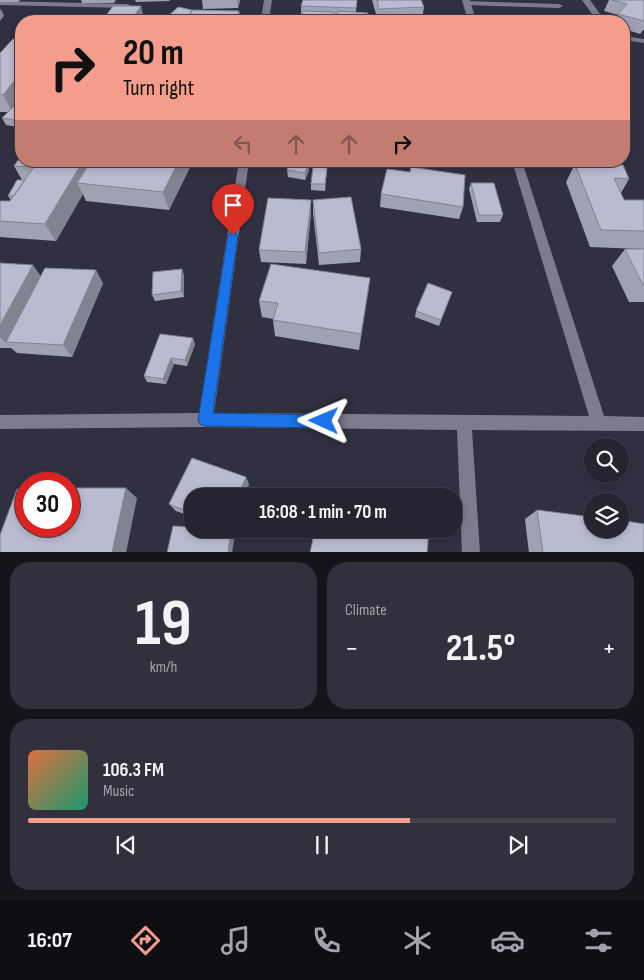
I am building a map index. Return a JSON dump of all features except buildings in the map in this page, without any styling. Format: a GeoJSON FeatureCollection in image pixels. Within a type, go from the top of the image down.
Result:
{"type":"FeatureCollection","features":[{"type":"Feature","properties":{"kind":"street"},"geometry":{"type":"LineString","coordinates":[[266,15],[268,0]]}},
{"type":"Feature","properties":{"kind":"street"},"geometry":{"type":"LineString","coordinates":[[586,0],[597,15]]}},
{"type":"Feature","properties":{"kind":"street"},"geometry":{"type":"LineString","coordinates":[[470,15],[466,1],[559,6]]}},
{"type":"Feature","properties":{"kind":"street"},"geometry":{"type":"LineString","coordinates":[[0,4],[132,6]]}},
{"type":"Feature","properties":{"kind":"street"},"geometry":{"type":"LineString","coordinates":[[630,39],[644,41]]}},
{"type":"Feature","properties":{"kind":"street"},"geometry":{"type":"LineString","coordinates":[[205,420],[243,167]]}},
{"type":"Feature","properties":{"kind":"street"},"geometry":{"type":"LineString","coordinates":[[519,167],[599,423]]}},
{"type":"Feature","properties":{"kind":"street"},"geometry":{"type":"LineString","coordinates":[[0,422],[205,420],[644,424]]}},
{"type":"Feature","properties":{"kind":"street"},"geometry":{"type":"LineString","coordinates":[[464,423],[471,552]]}},
{"type":"Feature","properties":{"kind":"route"},"geometry":{"type":"LineString","coordinates":[[233,235],[205,420],[324,421]]}}]}
